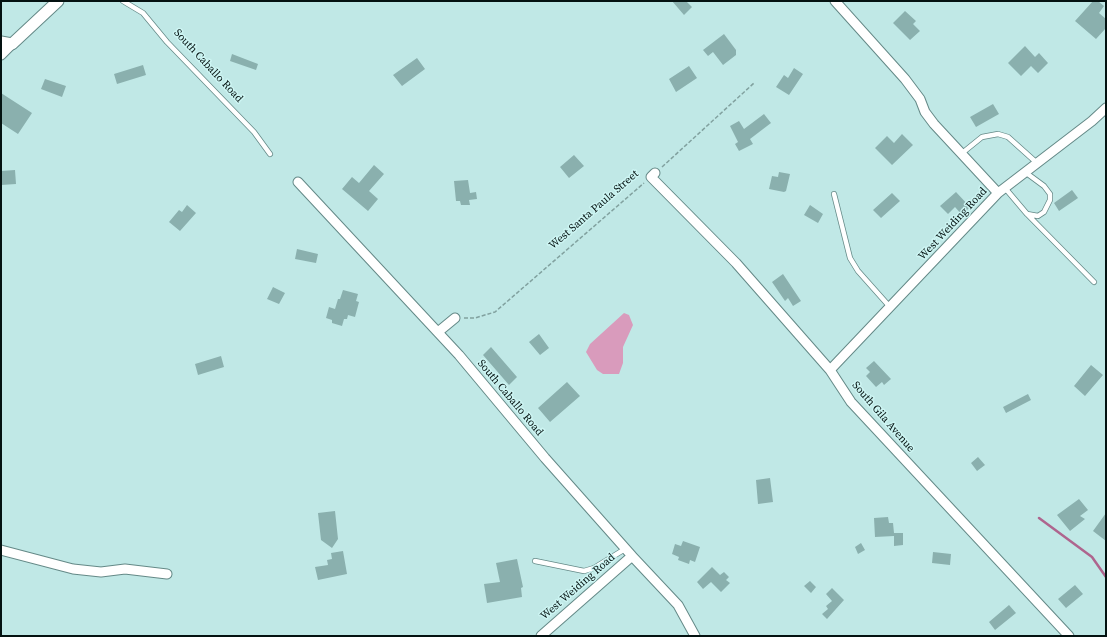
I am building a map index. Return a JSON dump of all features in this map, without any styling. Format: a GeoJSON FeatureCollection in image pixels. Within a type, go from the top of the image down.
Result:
{"type":"FeatureCollection","features":[{"type":"Feature","properties":{"kind":"street"},"geometry":{"type":"LineString","coordinates":[[1,55],[58,1]]}},
{"type":"Feature","properties":{"kind":"street"},"geometry":{"type":"LineString","coordinates":[[835,1],[905,79],[920,99],[934,124],[961,154],[1002,191]]}},
{"type":"Feature","properties":{"kind":"street"},"geometry":{"type":"LineString","coordinates":[[1,42],[12,44]]}},
{"type":"Feature","properties":{"kind":"street","name":"West Weiding Road"},"geometry":{"type":"LineString","coordinates":[[830,370],[1002,191],[1092,121],[1106,108]]}},
{"type":"Feature","properties":{"kind":"street","name":"South Gila Avenue"},"geometry":{"type":"LineString","coordinates":[[653,175],[736,263],[830,370],[851,402],[1069,636]]}},
{"type":"Feature","properties":{"kind":"street","name":"South Caballo Road"},"geometry":{"type":"LineString","coordinates":[[298,182],[438,332],[632,556],[678,605],[695,636]]}},
{"type":"Feature","properties":{"kind":"street"},"geometry":{"type":"LineString","coordinates":[[438,332],[455,318]]}},
{"type":"Feature","properties":{"kind":"street"},"geometry":{"type":"LineString","coordinates":[[1,550],[73,569],[101,572],[125,569],[167,574]]}},
{"type":"Feature","properties":{"kind":"street","name":"West Weiding Road"},"geometry":{"type":"LineString","coordinates":[[541,636],[632,556]]}},
{"type":"Feature","properties":{"kind":"lane","name":"South Caballo Road"},"geometry":{"type":"LineString","coordinates":[[123,1],[142,12],[172,47],[254,132],[270,154]]}},
{"type":"Feature","properties":{"kind":"lane"},"geometry":{"type":"LineString","coordinates":[[961,154],[982,138],[998,134],[1008,137],[1037,163]]}},
{"type":"Feature","properties":{"kind":"lane"},"geometry":{"type":"LineString","coordinates":[[1025,172],[1044,186],[1050,194],[1050,200],[1044,212],[1038,216],[1027,214]]}},
{"type":"Feature","properties":{"kind":"lane"},"geometry":{"type":"LineString","coordinates":[[1002,191],[1027,214],[1094,282]]}},
{"type":"Feature","properties":{"kind":"lane"},"geometry":{"type":"LineString","coordinates":[[834,194],[850,258],[858,271],[890,308]]}},
{"type":"Feature","properties":{"kind":"lane"},"geometry":{"type":"LineString","coordinates":[[535,562],[584,571],[594,568],[626,549]]}},
{"type":"Feature","properties":{"kind":"path","name":"West Santa Paula Street"},"geometry":{"type":"LineString","coordinates":[[455,318],[475,318],[495,312],[653,175],[754,83]]}},
{"type":"Feature","properties":{"kind":"shaded area"},"geometry":{"type":"Polygon","coordinates":[[[624,313],[629,315],[633,325],[623,347],[623,363],[619,374],[603,374],[597,370],[586,352],[590,344],[624,313]]]}},
{"type":"Feature","properties":{"kind":"building"},"geometry":{"type":"Polygon","coordinates":[[[672,1],[686,1],[692,7],[684,15],[672,1]]]}},
{"type":"Feature","properties":{"kind":"building"},"geometry":{"type":"Polygon","coordinates":[[[1093,1],[1098,1],[1104,6],[1099,13],[1106,19],[1106,28],[1096,39],[1075,21],[1093,1]]]}},
{"type":"Feature","properties":{"kind":"building"},"geometry":{"type":"Polygon","coordinates":[[[905,11],[916,21],[913,24],[920,31],[910,40],[893,23],[905,11]]]}},
{"type":"Feature","properties":{"kind":"building"},"geometry":{"type":"Polygon","coordinates":[[[724,34],[736,50],[736,55],[723,65],[713,52],[708,56],[703,50],[724,34]]]}},
{"type":"Feature","properties":{"kind":"building"},"geometry":{"type":"Polygon","coordinates":[[[1025,46],[1035,57],[1039,53],[1048,63],[1038,73],[1031,66],[1021,76],[1008,63],[1025,46]]]}},
{"type":"Feature","properties":{"kind":"building"},"geometry":{"type":"Polygon","coordinates":[[[232,54],[258,64],[256,70],[230,61],[232,54]]]}},
{"type":"Feature","properties":{"kind":"building"},"geometry":{"type":"Polygon","coordinates":[[[417,58],[425,69],[402,86],[393,75],[417,58]]]}},
{"type":"Feature","properties":{"kind":"building"},"geometry":{"type":"Polygon","coordinates":[[[143,65],[146,75],[117,84],[114,74],[143,65]]]}},
{"type":"Feature","properties":{"kind":"building"},"geometry":{"type":"Polygon","coordinates":[[[689,66],[697,78],[676,92],[669,79],[689,66]]]}},
{"type":"Feature","properties":{"kind":"building"},"geometry":{"type":"Polygon","coordinates":[[[794,68],[803,74],[789,95],[776,87],[784,75],[788,78],[794,68]]]}},
{"type":"Feature","properties":{"kind":"building"},"geometry":{"type":"Polygon","coordinates":[[[45,79],[66,86],[62,97],[41,89],[45,79]]]}},
{"type":"Feature","properties":{"kind":"building"},"geometry":{"type":"Polygon","coordinates":[[[1,93],[32,113],[18,134],[1,123],[1,93]]]}},
{"type":"Feature","properties":{"kind":"building"},"geometry":{"type":"Polygon","coordinates":[[[993,104],[999,114],[976,127],[970,117],[993,104]]]}},
{"type":"Feature","properties":{"kind":"building"},"geometry":{"type":"Polygon","coordinates":[[[764,114],[771,123],[750,139],[753,144],[739,151],[735,144],[738,142],[730,126],[739,121],[744,129],[764,114]]]}},
{"type":"Feature","properties":{"kind":"building"},"geometry":{"type":"Polygon","coordinates":[[[902,134],[913,145],[892,165],[875,148],[887,136],[894,143],[902,134]]]}},
{"type":"Feature","properties":{"kind":"building"},"geometry":{"type":"Polygon","coordinates":[[[574,155],[584,166],[569,178],[560,167],[574,155]]]}},
{"type":"Feature","properties":{"kind":"building"},"geometry":{"type":"Polygon","coordinates":[[[374,165],[384,174],[369,191],[378,199],[368,211],[342,189],[352,177],[359,183],[374,165]]]}},
{"type":"Feature","properties":{"kind":"building"},"geometry":{"type":"Polygon","coordinates":[[[15,170],[16,184],[1,185],[1,171],[15,170]]]}},
{"type":"Feature","properties":{"kind":"building"},"geometry":{"type":"Polygon","coordinates":[[[779,172],[790,174],[786,191],[784,192],[769,189],[772,176],[778,177],[779,172]]]}},
{"type":"Feature","properties":{"kind":"building"},"geometry":{"type":"Polygon","coordinates":[[[468,180],[470,193],[476,192],[477,199],[469,200],[470,205],[461,205],[460,201],[456,201],[454,181],[468,180]]]}},
{"type":"Feature","properties":{"kind":"building"},"geometry":{"type":"Polygon","coordinates":[[[1072,190],[1078,198],[1059,211],[1054,203],[1072,190]]]}},
{"type":"Feature","properties":{"kind":"building"},"geometry":{"type":"Polygon","coordinates":[[[956,192],[970,207],[962,215],[955,207],[948,214],[940,206],[956,192]]]}},
{"type":"Feature","properties":{"kind":"building"},"geometry":{"type":"Polygon","coordinates":[[[892,193],[900,201],[881,218],[873,210],[892,193]]]}},
{"type":"Feature","properties":{"kind":"building"},"geometry":{"type":"Polygon","coordinates":[[[187,205],[196,213],[180,231],[169,222],[179,210],[182,212],[187,205]]]}},
{"type":"Feature","properties":{"kind":"building"},"geometry":{"type":"Polygon","coordinates":[[[810,205],[823,214],[818,223],[804,215],[810,205]]]}},
{"type":"Feature","properties":{"kind":"building"},"geometry":{"type":"Polygon","coordinates":[[[297,249],[318,254],[316,263],[295,259],[297,249]]]}},
{"type":"Feature","properties":{"kind":"building"},"geometry":{"type":"Polygon","coordinates":[[[783,274],[801,301],[793,306],[788,298],[785,301],[772,282],[783,274]]]}},
{"type":"Feature","properties":{"kind":"building"},"geometry":{"type":"Polygon","coordinates":[[[273,287],[285,293],[279,304],[267,299],[273,287]]]}},
{"type":"Feature","properties":{"kind":"building"},"geometry":{"type":"Polygon","coordinates":[[[343,290],[358,294],[356,301],[359,302],[355,317],[348,315],[347,319],[344,319],[342,326],[332,323],[332,320],[326,318],[329,307],[335,309],[343,290]]]}},
{"type":"Feature","properties":{"kind":"building"},"geometry":{"type":"Polygon","coordinates":[[[539,334],[549,348],[540,355],[529,342],[539,334]]]}},
{"type":"Feature","properties":{"kind":"building"},"geometry":{"type":"Polygon","coordinates":[[[491,347],[517,377],[509,385],[483,355],[491,347]]]}},
{"type":"Feature","properties":{"kind":"building"},"geometry":{"type":"Polygon","coordinates":[[[221,356],[224,367],[198,375],[195,364],[221,356]]]}},
{"type":"Feature","properties":{"kind":"building"},"geometry":{"type":"Polygon","coordinates":[[[874,361],[891,379],[884,385],[882,382],[876,387],[866,376],[870,372],[866,368],[874,361]]]}},
{"type":"Feature","properties":{"kind":"building"},"geometry":{"type":"Polygon","coordinates":[[[1091,365],[1103,375],[1085,396],[1074,386],[1091,365]]]}},
{"type":"Feature","properties":{"kind":"building"},"geometry":{"type":"Polygon","coordinates":[[[567,382],[580,396],[550,422],[538,408],[567,382]]]}},
{"type":"Feature","properties":{"kind":"building"},"geometry":{"type":"Polygon","coordinates":[[[1028,394],[1031,400],[1006,413],[1003,407],[1028,394]]]}},
{"type":"Feature","properties":{"kind":"building"},"geometry":{"type":"Polygon","coordinates":[[[978,457],[985,465],[977,471],[971,463],[978,457]]]}},
{"type":"Feature","properties":{"kind":"building"},"geometry":{"type":"Polygon","coordinates":[[[770,478],[773,502],[758,504],[756,480],[770,478]]]}},
{"type":"Feature","properties":{"kind":"building"},"geometry":{"type":"Polygon","coordinates":[[[1079,499],[1088,510],[1080,516],[1085,519],[1070,531],[1057,515],[1079,499]]]}},
{"type":"Feature","properties":{"kind":"building"},"geometry":{"type":"Polygon","coordinates":[[[335,511],[338,539],[332,548],[321,540],[318,513],[335,511]]]}},
{"type":"Feature","properties":{"kind":"building"},"geometry":{"type":"Polygon","coordinates":[[[1106,513],[1106,541],[1093,531],[1106,513]]]}},
{"type":"Feature","properties":{"kind":"building"},"geometry":{"type":"Polygon","coordinates":[[[888,517],[889,523],[893,523],[894,533],[903,533],[903,545],[894,546],[894,536],[875,537],[874,518],[888,517]]]}},
{"type":"Feature","properties":{"kind":"building"},"geometry":{"type":"Polygon","coordinates":[[[683,541],[700,547],[695,562],[690,560],[689,564],[678,560],[679,557],[672,554],[675,544],[681,546],[683,541]]]}},
{"type":"Feature","properties":{"kind":"building"},"geometry":{"type":"Polygon","coordinates":[[[861,543],[865,550],[858,554],[855,547],[861,543]]]}},
{"type":"Feature","properties":{"kind":"building"},"geometry":{"type":"Polygon","coordinates":[[[343,551],[347,574],[318,580],[315,567],[328,565],[327,560],[332,559],[331,553],[343,551]]]}},
{"type":"Feature","properties":{"kind":"building"},"geometry":{"type":"Polygon","coordinates":[[[933,552],[951,554],[950,565],[932,563],[933,552]]]}},
{"type":"Feature","properties":{"kind":"building"},"geometry":{"type":"Polygon","coordinates":[[[517,559],[523,587],[521,588],[522,597],[487,603],[484,584],[500,582],[496,563],[517,559]]]}},
{"type":"Feature","properties":{"kind":"building"},"geometry":{"type":"Polygon","coordinates":[[[712,567],[720,575],[724,572],[729,577],[726,580],[730,583],[721,592],[711,582],[703,589],[697,582],[712,567]]]}},
{"type":"Feature","properties":{"kind":"building"},"geometry":{"type":"Polygon","coordinates":[[[810,581],[816,587],[811,593],[804,586],[810,581]]]}},
{"type":"Feature","properties":{"kind":"building"},"geometry":{"type":"Polygon","coordinates":[[[1075,585],[1083,594],[1066,608],[1058,599],[1075,585]]]}},
{"type":"Feature","properties":{"kind":"building"},"geometry":{"type":"Polygon","coordinates":[[[832,588],[844,600],[827,619],[822,614],[828,609],[826,606],[832,601],[826,594],[832,588]]]}},
{"type":"Feature","properties":{"kind":"building"},"geometry":{"type":"Polygon","coordinates":[[[1009,605],[1016,613],[995,630],[989,622],[1009,605]]]}},
{"type":"Feature","properties":{"kind":"waterway"},"geometry":{"type":"LineString","coordinates":[[1039,518],[1092,557],[1106,577]]}}]}
